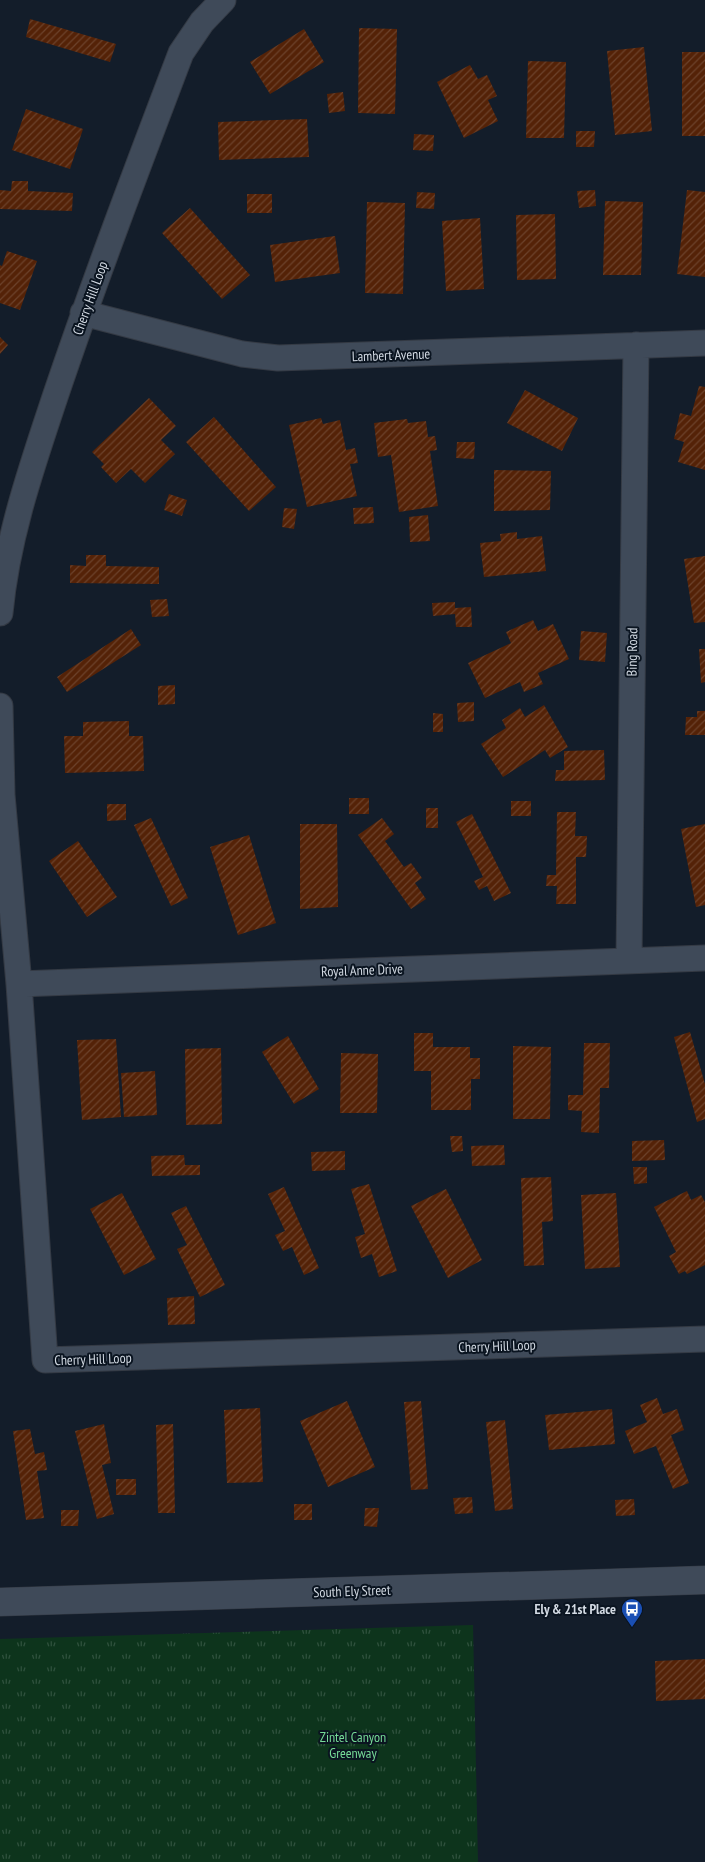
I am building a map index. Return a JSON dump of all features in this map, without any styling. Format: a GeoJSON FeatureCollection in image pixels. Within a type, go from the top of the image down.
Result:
{"type":"FeatureCollection","features":[{"type":"Feature","properties":{"kind":"street","name":"Cherry Hill Loop"},"geometry":{"type":"LineString","coordinates":[[0,613],[3,584],[20,504],[83,314],[181,53],[202,22],[223,0]]}},
{"type":"Feature","properties":{"kind":"street","name":"Lambert Avenue"},"geometry":{"type":"LineString","coordinates":[[83,314],[242,354],[278,358],[705,343]]}},
{"type":"Feature","properties":{"kind":"street","name":"Bing Road"},"geometry":{"type":"LineString","coordinates":[[629,960],[636,345]]}},
{"type":"Feature","properties":{"kind":"street","name":"Cherry Hill Loop"},"geometry":{"type":"LineString","coordinates":[[0,706],[2,795],[19,984],[45,1360],[705,1340]]}},
{"type":"Feature","properties":{"kind":"street","name":"Royal Anne Drive"},"geometry":{"type":"LineString","coordinates":[[19,984],[705,958]]}},
{"type":"Feature","properties":{"kind":"street","name":"South Ely Street"},"geometry":{"type":"LineString","coordinates":[[0,1602],[705,1580]]}},
{"type":"Feature","properties":{"kind":"green space","name":"Zintel Canyon Greenway"},"geometry":{"type":"Polygon","coordinates":[[[473,1625],[478,1862],[0,1862],[0,1639],[473,1625]]]}},
{"type":"Feature","properties":{"kind":"building"},"geometry":{"type":"Polygon","coordinates":[[[30,19],[116,44],[110,62],[26,37],[30,19]]]}},
{"type":"Feature","properties":{"kind":"building"},"geometry":{"type":"Polygon","coordinates":[[[359,28],[397,29],[395,114],[358,113],[359,28]]]}},
{"type":"Feature","properties":{"kind":"building"},"geometry":{"type":"Polygon","coordinates":[[[304,29],[324,62],[270,94],[250,62],[304,29]]]}},
{"type":"Feature","properties":{"kind":"building"},"geometry":{"type":"Polygon","coordinates":[[[644,47],[652,131],[615,135],[607,51],[644,47]]]}},
{"type":"Feature","properties":{"kind":"building"},"geometry":{"type":"Polygon","coordinates":[[[682,52],[705,52],[705,136],[682,136],[682,52]]]}},
{"type":"Feature","properties":{"kind":"building"},"geometry":{"type":"Polygon","coordinates":[[[528,61],[566,62],[564,138],[526,138],[528,61]]]}},
{"type":"Feature","properties":{"kind":"building"},"geometry":{"type":"Polygon","coordinates":[[[470,65],[478,79],[487,75],[497,96],[488,100],[498,121],[464,138],[437,82],[470,65]]]}},
{"type":"Feature","properties":{"kind":"building"},"geometry":{"type":"Polygon","coordinates":[[[343,92],[345,111],[329,113],[327,94],[343,92]]]}},
{"type":"Feature","properties":{"kind":"building"},"geometry":{"type":"Polygon","coordinates":[[[26,109],[83,129],[70,169],[12,150],[26,109]]]}},
{"type":"Feature","properties":{"kind":"building"},"geometry":{"type":"Polygon","coordinates":[[[307,119],[309,157],[219,160],[218,122],[307,119]]]}},
{"type":"Feature","properties":{"kind":"building"},"geometry":{"type":"Polygon","coordinates":[[[576,131],[595,131],[594,147],[576,147],[576,131]]]}},
{"type":"Feature","properties":{"kind":"building"},"geometry":{"type":"Polygon","coordinates":[[[414,134],[434,135],[433,151],[413,150],[414,134]]]}},
{"type":"Feature","properties":{"kind":"building"},"geometry":{"type":"Polygon","coordinates":[[[12,181],[28,181],[28,191],[73,193],[72,211],[0,209],[0,190],[11,191],[12,181]]]}},
{"type":"Feature","properties":{"kind":"building"},"geometry":{"type":"Polygon","coordinates":[[[595,190],[596,206],[579,208],[577,191],[595,190]]]}},
{"type":"Feature","properties":{"kind":"building"},"geometry":{"type":"Polygon","coordinates":[[[687,190],[705,192],[705,277],[677,274],[687,190]]]}},
{"type":"Feature","properties":{"kind":"building"},"geometry":{"type":"Polygon","coordinates":[[[417,192],[435,193],[434,209],[416,208],[417,192]]]}},
{"type":"Feature","properties":{"kind":"building"},"geometry":{"type":"Polygon","coordinates":[[[247,194],[272,194],[272,213],[247,213],[247,194]]]}},
{"type":"Feature","properties":{"kind":"building"},"geometry":{"type":"Polygon","coordinates":[[[605,201],[643,202],[641,275],[603,275],[605,201]]]}},
{"type":"Feature","properties":{"kind":"building"},"geometry":{"type":"Polygon","coordinates":[[[367,202],[405,203],[403,294],[365,293],[367,202]]]}},
{"type":"Feature","properties":{"kind":"building"},"geometry":{"type":"Polygon","coordinates":[[[190,208],[250,275],[222,299],[162,233],[190,208]]]}},
{"type":"Feature","properties":{"kind":"building"},"geometry":{"type":"Polygon","coordinates":[[[555,214],[556,279],[517,280],[516,215],[555,214]]]}},
{"type":"Feature","properties":{"kind":"building"},"geometry":{"type":"Polygon","coordinates":[[[480,218],[484,289],[446,291],[442,221],[480,218]]]}},
{"type":"Feature","properties":{"kind":"building"},"geometry":{"type":"Polygon","coordinates":[[[335,236],[340,273],[275,282],[270,245],[335,236]]]}},
{"type":"Feature","properties":{"kind":"building"},"geometry":{"type":"Polygon","coordinates":[[[7,251],[37,261],[20,310],[0,303],[0,265],[2,266],[7,251]]]}},
{"type":"Feature","properties":{"kind":"building"},"geometry":{"type":"Polygon","coordinates":[[[0,337],[8,345],[0,354],[0,337]]]}},
{"type":"Feature","properties":{"kind":"building"},"geometry":{"type":"Polygon","coordinates":[[[699,386],[705,387],[705,470],[678,462],[684,442],[674,439],[680,413],[691,416],[699,386]]]}},
{"type":"Feature","properties":{"kind":"building"},"geometry":{"type":"Polygon","coordinates":[[[525,390],[578,418],[562,451],[507,423],[525,390]]]}},
{"type":"Feature","properties":{"kind":"building"},"geometry":{"type":"Polygon","coordinates":[[[149,398],[176,426],[161,440],[175,454],[145,483],[131,469],[116,483],[101,467],[104,464],[92,452],[149,398]]]}},
{"type":"Feature","properties":{"kind":"building"},"geometry":{"type":"Polygon","coordinates":[[[214,417],[276,487],[249,511],[186,442],[214,417]]]}},
{"type":"Feature","properties":{"kind":"building"},"geometry":{"type":"Polygon","coordinates":[[[321,418],[323,424],[340,420],[346,450],[355,448],[358,463],[350,464],[357,496],[307,507],[289,425],[321,418]]]}},
{"type":"Feature","properties":{"kind":"building"},"geometry":{"type":"Polygon","coordinates":[[[407,419],[408,423],[426,421],[428,437],[435,436],[437,450],[430,451],[438,506],[399,512],[391,455],[378,457],[374,423],[407,419]]]}},
{"type":"Feature","properties":{"kind":"building"},"geometry":{"type":"Polygon","coordinates":[[[457,442],[475,442],[474,459],[456,458],[457,442]]]}},
{"type":"Feature","properties":{"kind":"building"},"geometry":{"type":"Polygon","coordinates":[[[494,470],[551,471],[550,510],[494,511],[494,470]]]}},
{"type":"Feature","properties":{"kind":"building"},"geometry":{"type":"Polygon","coordinates":[[[169,494],[187,500],[182,516],[164,510],[169,494]]]}},
{"type":"Feature","properties":{"kind":"building"},"geometry":{"type":"Polygon","coordinates":[[[373,507],[374,523],[354,524],[353,508],[373,507]]]}},
{"type":"Feature","properties":{"kind":"building"},"geometry":{"type":"Polygon","coordinates":[[[284,508],[297,509],[294,529],[282,527],[284,508]]]}},
{"type":"Feature","properties":{"kind":"building"},"geometry":{"type":"Polygon","coordinates":[[[428,515],[430,541],[410,542],[409,517],[428,515]]]}},
{"type":"Feature","properties":{"kind":"building"},"geometry":{"type":"Polygon","coordinates":[[[517,532],[517,539],[542,536],[546,571],[484,577],[480,543],[501,541],[500,534],[517,532]]]}},
{"type":"Feature","properties":{"kind":"building"},"geometry":{"type":"Polygon","coordinates":[[[86,555],[106,555],[106,566],[159,567],[159,584],[70,583],[70,565],[86,566],[86,555]]]}},
{"type":"Feature","properties":{"kind":"building"},"geometry":{"type":"Polygon","coordinates":[[[705,556],[705,622],[694,623],[684,559],[705,556]]]}},
{"type":"Feature","properties":{"kind":"building"},"geometry":{"type":"Polygon","coordinates":[[[167,599],[169,616],[152,617],[150,600],[167,599]]]}},
{"type":"Feature","properties":{"kind":"building"},"geometry":{"type":"Polygon","coordinates":[[[455,602],[455,608],[471,607],[472,627],[456,627],[455,614],[433,616],[432,603],[455,602]]]}},
{"type":"Feature","properties":{"kind":"building"},"geometry":{"type":"Polygon","coordinates":[[[533,620],[538,631],[553,624],[569,659],[538,673],[543,684],[524,692],[520,682],[485,698],[468,663],[511,643],[506,632],[533,620]]]}},
{"type":"Feature","properties":{"kind":"building"},"geometry":{"type":"Polygon","coordinates":[[[131,629],[141,645],[67,692],[57,677],[131,629]]]}},
{"type":"Feature","properties":{"kind":"building"},"geometry":{"type":"Polygon","coordinates":[[[581,631],[607,633],[605,662],[579,660],[581,631]]]}},
{"type":"Feature","properties":{"kind":"building"},"geometry":{"type":"Polygon","coordinates":[[[699,649],[705,649],[705,682],[701,683],[699,649]]]}},
{"type":"Feature","properties":{"kind":"building"},"geometry":{"type":"Polygon","coordinates":[[[175,685],[175,704],[158,705],[158,686],[175,685]]]}},
{"type":"Feature","properties":{"kind":"building"},"geometry":{"type":"Polygon","coordinates":[[[474,702],[474,721],[458,722],[457,703],[474,702]]]}},
{"type":"Feature","properties":{"kind":"building"},"geometry":{"type":"Polygon","coordinates":[[[544,705],[568,747],[550,758],[545,750],[503,777],[481,744],[506,728],[502,720],[520,708],[525,717],[544,705]]]}},
{"type":"Feature","properties":{"kind":"building"},"geometry":{"type":"Polygon","coordinates":[[[697,711],[705,711],[705,735],[685,735],[686,717],[697,717],[697,711]]]}},
{"type":"Feature","properties":{"kind":"building"},"geometry":{"type":"Polygon","coordinates":[[[433,713],[443,714],[443,732],[433,732],[433,713]]]}},
{"type":"Feature","properties":{"kind":"building"},"geometry":{"type":"Polygon","coordinates":[[[129,721],[129,736],[143,736],[144,771],[65,773],[64,736],[83,736],[83,722],[129,721]]]}},
{"type":"Feature","properties":{"kind":"building"},"geometry":{"type":"Polygon","coordinates":[[[604,750],[605,780],[555,781],[556,770],[564,770],[564,751],[604,750]]]}},
{"type":"Feature","properties":{"kind":"building"},"geometry":{"type":"Polygon","coordinates":[[[349,798],[369,798],[369,814],[349,814],[349,798]]]}},
{"type":"Feature","properties":{"kind":"building"},"geometry":{"type":"Polygon","coordinates":[[[511,801],[531,801],[531,816],[511,816],[511,801]]]}},
{"type":"Feature","properties":{"kind":"building"},"geometry":{"type":"Polygon","coordinates":[[[107,804],[126,804],[126,820],[107,821],[107,804]]]}},
{"type":"Feature","properties":{"kind":"building"},"geometry":{"type":"Polygon","coordinates":[[[426,808],[438,808],[438,828],[426,828],[426,808]]]}},
{"type":"Feature","properties":{"kind":"building"},"geometry":{"type":"Polygon","coordinates":[[[557,812],[576,812],[575,836],[587,836],[586,857],[576,857],[576,904],[556,904],[557,886],[546,886],[547,875],[556,875],[557,812]]]}},
{"type":"Feature","properties":{"kind":"building"},"geometry":{"type":"Polygon","coordinates":[[[472,814],[511,893],[494,901],[487,886],[479,890],[474,881],[483,877],[456,822],[472,814]]]}},
{"type":"Feature","properties":{"kind":"building"},"geometry":{"type":"Polygon","coordinates":[[[151,818],[188,898],[171,906],[134,825],[151,818]]]}},
{"type":"Feature","properties":{"kind":"building"},"geometry":{"type":"Polygon","coordinates":[[[382,818],[394,834],[385,841],[404,867],[411,863],[422,878],[415,883],[426,899],[411,909],[358,835],[382,818]]]}},
{"type":"Feature","properties":{"kind":"building"},"geometry":{"type":"Polygon","coordinates":[[[300,824],[337,824],[338,907],[300,909],[300,824]]]}},
{"type":"Feature","properties":{"kind":"building"},"geometry":{"type":"Polygon","coordinates":[[[705,824],[705,905],[696,907],[681,829],[705,824]]]}},
{"type":"Feature","properties":{"kind":"building"},"geometry":{"type":"Polygon","coordinates":[[[249,835],[276,923],[238,935],[210,847],[249,835]]]}},
{"type":"Feature","properties":{"kind":"building"},"geometry":{"type":"Polygon","coordinates":[[[78,841],[117,897],[87,917],[49,861],[78,841]]]}},
{"type":"Feature","properties":{"kind":"building"},"geometry":{"type":"Polygon","coordinates":[[[690,1032],[705,1084],[705,1119],[697,1122],[674,1037],[690,1032]]]}},
{"type":"Feature","properties":{"kind":"building"},"geometry":{"type":"Polygon","coordinates":[[[414,1033],[433,1033],[433,1047],[470,1047],[470,1058],[480,1058],[480,1079],[471,1079],[471,1110],[431,1110],[431,1071],[414,1071],[414,1033]]]}},
{"type":"Feature","properties":{"kind":"building"},"geometry":{"type":"Polygon","coordinates":[[[288,1036],[319,1089],[294,1104],[262,1052],[288,1036]]]}},
{"type":"Feature","properties":{"kind":"building"},"geometry":{"type":"Polygon","coordinates":[[[116,1039],[121,1117],[82,1120],[77,1040],[116,1039]]]}},
{"type":"Feature","properties":{"kind":"building"},"geometry":{"type":"Polygon","coordinates":[[[584,1043],[610,1043],[609,1088],[600,1088],[599,1133],[581,1132],[582,1111],[568,1110],[568,1095],[583,1095],[584,1043]]]}},
{"type":"Feature","properties":{"kind":"building"},"geometry":{"type":"Polygon","coordinates":[[[513,1046],[551,1047],[550,1119],[513,1119],[513,1046]]]}},
{"type":"Feature","properties":{"kind":"building"},"geometry":{"type":"Polygon","coordinates":[[[221,1048],[222,1124],[186,1125],[185,1049],[221,1048]]]}},
{"type":"Feature","properties":{"kind":"building"},"geometry":{"type":"Polygon","coordinates":[[[341,1053],[378,1054],[377,1113],[340,1113],[341,1053]]]}},
{"type":"Feature","properties":{"kind":"building"},"geometry":{"type":"Polygon","coordinates":[[[155,1071],[157,1115],[124,1117],[121,1073],[155,1071]]]}},
{"type":"Feature","properties":{"kind":"building"},"geometry":{"type":"Polygon","coordinates":[[[450,1136],[462,1136],[463,1151],[452,1152],[450,1136]]]}},
{"type":"Feature","properties":{"kind":"building"},"geometry":{"type":"Polygon","coordinates":[[[664,1140],[665,1160],[632,1161],[632,1141],[664,1140]]]}},
{"type":"Feature","properties":{"kind":"building"},"geometry":{"type":"Polygon","coordinates":[[[504,1145],[505,1165],[472,1166],[471,1146],[504,1145]]]}},
{"type":"Feature","properties":{"kind":"building"},"geometry":{"type":"Polygon","coordinates":[[[345,1151],[345,1170],[312,1171],[311,1152],[345,1151]]]}},
{"type":"Feature","properties":{"kind":"building"},"geometry":{"type":"Polygon","coordinates":[[[184,1155],[185,1165],[200,1165],[200,1175],[152,1176],[151,1156],[184,1155]]]}},
{"type":"Feature","properties":{"kind":"building"},"geometry":{"type":"Polygon","coordinates":[[[633,1167],[647,1167],[647,1183],[634,1184],[633,1167]]]}},
{"type":"Feature","properties":{"kind":"building"},"geometry":{"type":"Polygon","coordinates":[[[551,1177],[553,1221],[542,1222],[544,1265],[524,1266],[521,1178],[551,1177]]]}},
{"type":"Feature","properties":{"kind":"building"},"geometry":{"type":"Polygon","coordinates":[[[369,1184],[397,1271],[379,1277],[372,1254],[361,1258],[355,1237],[365,1234],[351,1189],[369,1184]]]}},
{"type":"Feature","properties":{"kind":"building"},"geometry":{"type":"Polygon","coordinates":[[[284,1187],[319,1268],[304,1275],[292,1247],[283,1251],[275,1235],[285,1231],[268,1194],[284,1187]]]}},
{"type":"Feature","properties":{"kind":"building"},"geometry":{"type":"Polygon","coordinates":[[[446,1189],[482,1260],[448,1278],[411,1206],[446,1189]]]}},
{"type":"Feature","properties":{"kind":"building"},"geometry":{"type":"Polygon","coordinates":[[[687,1191],[691,1200],[701,1195],[705,1202],[705,1265],[687,1274],[685,1271],[679,1274],[669,1256],[676,1252],[654,1207],[687,1191]]]}},
{"type":"Feature","properties":{"kind":"building"},"geometry":{"type":"Polygon","coordinates":[[[122,1193],[156,1259],[124,1275],[90,1209],[122,1193]]]}},
{"type":"Feature","properties":{"kind":"building"},"geometry":{"type":"Polygon","coordinates":[[[616,1193],[620,1267],[585,1269],[581,1195],[616,1193]]]}},
{"type":"Feature","properties":{"kind":"building"},"geometry":{"type":"Polygon","coordinates":[[[186,1206],[225,1285],[200,1297],[177,1249],[187,1245],[171,1213],[186,1206]]]}},
{"type":"Feature","properties":{"kind":"building"},"geometry":{"type":"Polygon","coordinates":[[[194,1296],[195,1324],[168,1325],[167,1298],[194,1296]]]}},
{"type":"Feature","properties":{"kind":"building"},"geometry":{"type":"Polygon","coordinates":[[[657,1398],[663,1414],[677,1409],[684,1430],[671,1435],[689,1483],[673,1489],[656,1446],[634,1454],[625,1431],[647,1422],[640,1405],[657,1398]]]}},
{"type":"Feature","properties":{"kind":"building"},"geometry":{"type":"Polygon","coordinates":[[[347,1401],[375,1467],[328,1487],[300,1421],[347,1401]]]}},
{"type":"Feature","properties":{"kind":"building"},"geometry":{"type":"Polygon","coordinates":[[[421,1401],[428,1489],[411,1490],[404,1402],[421,1401]]]}},
{"type":"Feature","properties":{"kind":"building"},"geometry":{"type":"Polygon","coordinates":[[[260,1408],[263,1482],[227,1483],[224,1410],[260,1408]]]}},
{"type":"Feature","properties":{"kind":"building"},"geometry":{"type":"Polygon","coordinates":[[[612,1409],[615,1444],[549,1450],[545,1415],[612,1409]]]}},
{"type":"Feature","properties":{"kind":"building"},"geometry":{"type":"Polygon","coordinates":[[[505,1420],[513,1509],[495,1511],[486,1422],[505,1420]]]}},
{"type":"Feature","properties":{"kind":"building"},"geometry":{"type":"Polygon","coordinates":[[[104,1424],[111,1463],[102,1465],[114,1514],[97,1519],[75,1431],[104,1424]]]}},
{"type":"Feature","properties":{"kind":"building"},"geometry":{"type":"Polygon","coordinates":[[[173,1424],[175,1513],[158,1513],[156,1425],[173,1424]]]}},
{"type":"Feature","properties":{"kind":"building"},"geometry":{"type":"Polygon","coordinates":[[[30,1429],[35,1454],[44,1452],[47,1470],[37,1471],[44,1518],[26,1520],[13,1431],[30,1429]]]}},
{"type":"Feature","properties":{"kind":"building"},"geometry":{"type":"Polygon","coordinates":[[[116,1479],[136,1479],[136,1495],[116,1495],[116,1479]]]}},
{"type":"Feature","properties":{"kind":"building"},"geometry":{"type":"Polygon","coordinates":[[[472,1497],[473,1513],[455,1514],[453,1498],[472,1497]]]}},
{"type":"Feature","properties":{"kind":"building"},"geometry":{"type":"Polygon","coordinates":[[[634,1499],[635,1515],[616,1516],[615,1500],[634,1499]]]}},
{"type":"Feature","properties":{"kind":"building"},"geometry":{"type":"Polygon","coordinates":[[[294,1504],[312,1504],[312,1520],[294,1520],[294,1504]]]}},
{"type":"Feature","properties":{"kind":"building"},"geometry":{"type":"Polygon","coordinates":[[[365,1508],[379,1508],[377,1527],[364,1526],[365,1508]]]}},
{"type":"Feature","properties":{"kind":"building"},"geometry":{"type":"Polygon","coordinates":[[[61,1510],[79,1510],[78,1526],[61,1526],[61,1510]]]}},
{"type":"Feature","properties":{"kind":"building"},"geometry":{"type":"Polygon","coordinates":[[[705,1659],[705,1699],[656,1701],[655,1661],[705,1659]]]}},
{"type":"Feature","properties":{"kind":"place","name":"Ely & 21st Place"},"geometry":{"type":"Point","coordinates":[632,1628]}}]}
